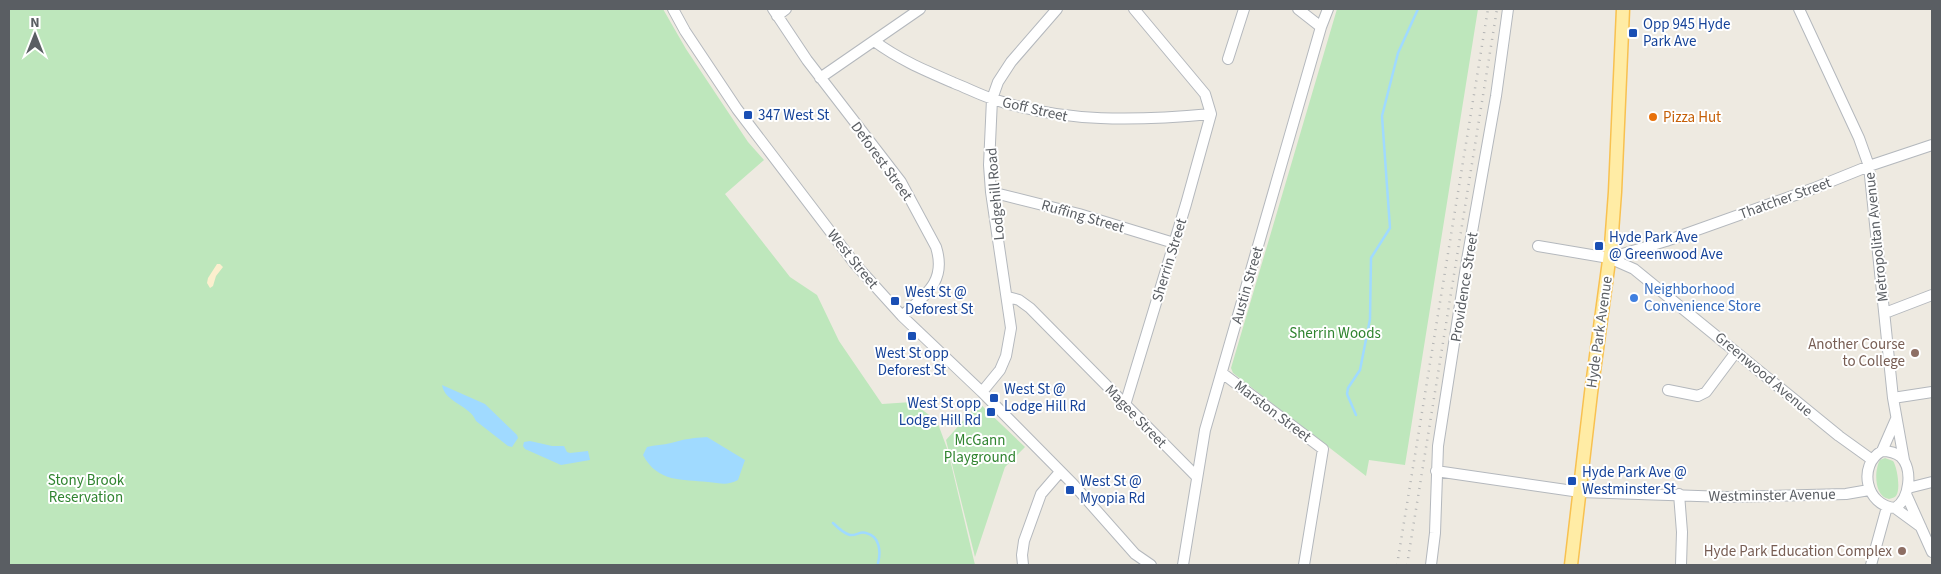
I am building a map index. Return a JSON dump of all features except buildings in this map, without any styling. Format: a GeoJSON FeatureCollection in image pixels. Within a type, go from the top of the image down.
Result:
{"type":"FeatureCollection","features":[{"type":"Feature","properties":{"kind":"main road","name":"Hyde Park Avenue"},"geometry":{"type":"LineString","coordinates":[[1570,565],[1609,258],[1615,192],[1623,9]]}},
{"type":"Feature","properties":{"kind":"street","name":"West Street"},"geometry":{"type":"LineString","coordinates":[[673,9],[737,109],[855,264],[902,316],[982,392],[1060,472],[1135,554],[1151,565]]}},
{"type":"Feature","properties":{"kind":"street"},"geometry":{"type":"LineString","coordinates":[[775,12],[786,9]]}},
{"type":"Feature","properties":{"kind":"street"},"geometry":{"type":"LineString","coordinates":[[820,78],[920,9]]}},
{"type":"Feature","properties":{"kind":"street","name":"Lodgehill Road"},"geometry":{"type":"LineString","coordinates":[[982,392],[1000,370],[1006,356],[1011,328],[1008,297],[991,192],[989,165],[992,99],[998,82],[1011,62],[1057,9]]}},
{"type":"Feature","properties":{"kind":"street"},"geometry":{"type":"LineString","coordinates":[[1134,9],[1206,94],[1211,114]]}},
{"type":"Feature","properties":{"kind":"street"},"geometry":{"type":"LineString","coordinates":[[1228,59],[1244,9]]}},
{"type":"Feature","properties":{"kind":"street"},"geometry":{"type":"LineString","coordinates":[[1298,9],[1321,27]]}},
{"type":"Feature","properties":{"kind":"street","name":"Austin Street"},"geometry":{"type":"LineString","coordinates":[[1183,565],[1205,430],[1321,27],[1328,9]]}},
{"type":"Feature","properties":{"kind":"street","name":"Providence Street"},"geometry":{"type":"LineString","coordinates":[[1431,565],[1435,533],[1438,446],[1467,260],[1496,96],[1508,9]]}},
{"type":"Feature","properties":{"kind":"street","name":"Metropolitan Avenue"},"geometry":{"type":"LineString","coordinates":[[1799,9],[1859,138],[1869,166],[1893,398],[1904,460]]}},
{"type":"Feature","properties":{"kind":"street","name":"Deforest Street"},"geometry":{"type":"LineString","coordinates":[[775,12],[820,78],[901,182],[936,247],[940,259],[935,285],[902,316]]}},
{"type":"Feature","properties":{"kind":"street","name":"Goff Street"},"geometry":{"type":"LineString","coordinates":[[874,41],[896,57],[992,99],[1027,108],[1076,118],[1143,120],[1211,114]]}},
{"type":"Feature","properties":{"kind":"street","name":"Sherrin Street"},"geometry":{"type":"LineString","coordinates":[[1126,405],[1211,114]]}},
{"type":"Feature","properties":{"kind":"street","name":"Thatcher Street"},"geometry":{"type":"LineString","coordinates":[[1609,258],[1666,241],[1812,189],[1869,166],[1932,145]]}},
{"type":"Feature","properties":{"kind":"street","name":"Ruffing Street"},"geometry":{"type":"LineString","coordinates":[[991,192],[1079,214],[1174,243]]}},
{"type":"Feature","properties":{"kind":"street","name":"Greenwood Avenue"},"geometry":{"type":"LineString","coordinates":[[1538,246],[1609,258],[1634,269],[1839,436],[1871,459]]}},
{"type":"Feature","properties":{"kind":"street"},"geometry":{"type":"LineString","coordinates":[[1634,269],[1636,250]]}},
{"type":"Feature","properties":{"kind":"street"},"geometry":{"type":"LineString","coordinates":[[1885,313],[1932,295]]}},
{"type":"Feature","properties":{"kind":"street","name":"Magee Street"},"geometry":{"type":"LineString","coordinates":[[1008,297],[1019,300],[1030,308],[1197,477]]}},
{"type":"Feature","properties":{"kind":"street"},"geometry":{"type":"LineString","coordinates":[[1668,390],[1698,396],[1706,392],[1736,352]]}},
{"type":"Feature","properties":{"kind":"street","name":"Marston Street"},"geometry":{"type":"LineString","coordinates":[[1222,373],[1323,449],[1304,565]]}},
{"type":"Feature","properties":{"kind":"street"},"geometry":{"type":"LineString","coordinates":[[1893,398],[1932,392]]}},
{"type":"Feature","properties":{"kind":"street"},"geometry":{"type":"LineString","coordinates":[[1896,419],[1882,451],[1871,459],[1868,472],[1870,490],[1877,502],[1891,508],[1922,528]]}},
{"type":"Feature","properties":{"kind":"street"},"geometry":{"type":"LineString","coordinates":[[1882,451],[1895,453],[1904,460],[1907,491],[1932,552]]}},
{"type":"Feature","properties":{"kind":"street","name":"Westminster Avenue"},"geometry":{"type":"LineString","coordinates":[[1436,471],[1580,492],[1727,496],[1846,494],[1870,490]]}},
{"type":"Feature","properties":{"kind":"street"},"geometry":{"type":"LineString","coordinates":[[1024,565],[1022,555],[1024,541],[1041,494],[1060,472]]}},
{"type":"Feature","properties":{"kind":"street"},"geometry":{"type":"LineString","coordinates":[[1907,491],[1932,482]]}},
{"type":"Feature","properties":{"kind":"street"},"geometry":{"type":"LineString","coordinates":[[1871,565],[1891,508],[1904,500],[1907,491]]}},
{"type":"Feature","properties":{"kind":"street"},"geometry":{"type":"LineString","coordinates":[[1680,494],[1681,565]]}},
{"type":"Feature","properties":{"kind":"green space","name":"Stony Brook Reservation"},"geometry":{"type":"Polygon","coordinates":[[[9,9],[663,9],[686,49],[748,142],[764,160],[725,194],[790,277],[817,295],[839,341],[882,404],[912,402],[937,421],[948,451],[975,565],[9,565],[9,9]]]}},
{"type":"Feature","properties":{"kind":"green space","name":"Sherrin Woods"},"geometry":{"type":"Polygon","coordinates":[[[1337,9],[1478,9],[1405,465],[1369,460],[1366,476],[1233,373],[1231,368],[1337,9]]]}},
{"type":"Feature","properties":{"kind":"green space","name":"McGann Playground"},"geometry":{"type":"Polygon","coordinates":[[[979,403],[1025,447],[1005,467],[975,557],[946,440],[979,403]]]}},
{"type":"Feature","properties":{"kind":"green space"},"geometry":{"type":"Polygon","coordinates":[[[1885,458],[1893,461],[1898,478],[1897,493],[1895,497],[1889,499],[1880,493],[1876,476],[1880,460],[1885,458]]]}},
{"type":"Feature","properties":{"kind":"sand"},"geometry":{"type":"Polygon","coordinates":[[[217,264],[223,267],[210,288],[207,283],[208,278],[217,264]]]}},
{"type":"Feature","properties":{"kind":"water"},"geometry":{"type":"Polygon","coordinates":[[[442,385],[485,404],[517,435],[518,438],[512,447],[508,446],[476,421],[469,411],[452,400],[444,391],[442,385]]]}},
{"type":"Feature","properties":{"kind":"water"},"geometry":{"type":"Polygon","coordinates":[[[707,437],[745,460],[738,480],[723,484],[671,478],[656,471],[643,455],[647,447],[707,437]]]}},
{"type":"Feature","properties":{"kind":"water"},"geometry":{"type":"Polygon","coordinates":[[[530,441],[552,446],[564,446],[567,452],[570,453],[588,451],[590,460],[561,465],[525,449],[523,446],[524,442],[530,441]]]}},
{"type":"Feature","properties":{"kind":"waterway"},"geometry":{"type":"LineString","coordinates":[[1356,415],[1347,394],[1348,388],[1360,370],[1370,319],[1371,258],[1390,228],[1382,116],[1398,53],[1418,9]]}},
{"type":"Feature","properties":{"kind":"waterway"},"geometry":{"type":"LineString","coordinates":[[833,523],[847,534],[864,533],[874,537],[879,549],[878,563]]}},
{"type":"Feature","properties":{"kind":"railway"},"geometry":{"type":"LineString","coordinates":[[1397,565],[1488,9]]}},
{"type":"Feature","properties":{"kind":"railway"},"geometry":{"type":"LineString","coordinates":[[1407,565],[1497,9]]}},
{"type":"Feature","properties":{"kind":"place","name":"Opp 945 Hyde Park Ave"},"geometry":{"type":"Point","coordinates":[1633,33]}},
{"type":"Feature","properties":{"kind":"place","name":"347 West St"},"geometry":{"type":"Point","coordinates":[748,115]}},
{"type":"Feature","properties":{"kind":"place","name":"Pizza Hut"},"geometry":{"type":"Point","coordinates":[1653,117]}},
{"type":"Feature","properties":{"kind":"place","name":"Hyde Park Ave @ Greenwood Ave"},"geometry":{"type":"Point","coordinates":[1599,246]}},
{"type":"Feature","properties":{"kind":"place","name":"Neighborhood Convenience Store"},"geometry":{"type":"Point","coordinates":[1634,298]}},
{"type":"Feature","properties":{"kind":"place","name":"West St @ Deforest St"},"geometry":{"type":"Point","coordinates":[895,301]}},
{"type":"Feature","properties":{"kind":"place","name":"West St opp Deforest St"},"geometry":{"type":"Point","coordinates":[912,336]}},
{"type":"Feature","properties":{"kind":"place","name":"Another Course to College"},"geometry":{"type":"Point","coordinates":[1915,353]}},
{"type":"Feature","properties":{"kind":"place","name":"West St @ Lodge Hill Rd"},"geometry":{"type":"Point","coordinates":[994,398]}},
{"type":"Feature","properties":{"kind":"place","name":"West St opp Lodge Hill Rd"},"geometry":{"type":"Point","coordinates":[991,412]}},
{"type":"Feature","properties":{"kind":"place","name":"Hyde Park Ave @ Westminster St"},"geometry":{"type":"Point","coordinates":[1572,481]}},
{"type":"Feature","properties":{"kind":"place","name":"West St @ Myopia Rd"},"geometry":{"type":"Point","coordinates":[1070,490]}},
{"type":"Feature","properties":{"kind":"place","name":"Hyde Park Education Complex"},"geometry":{"type":"Point","coordinates":[1902,551]}}]}
